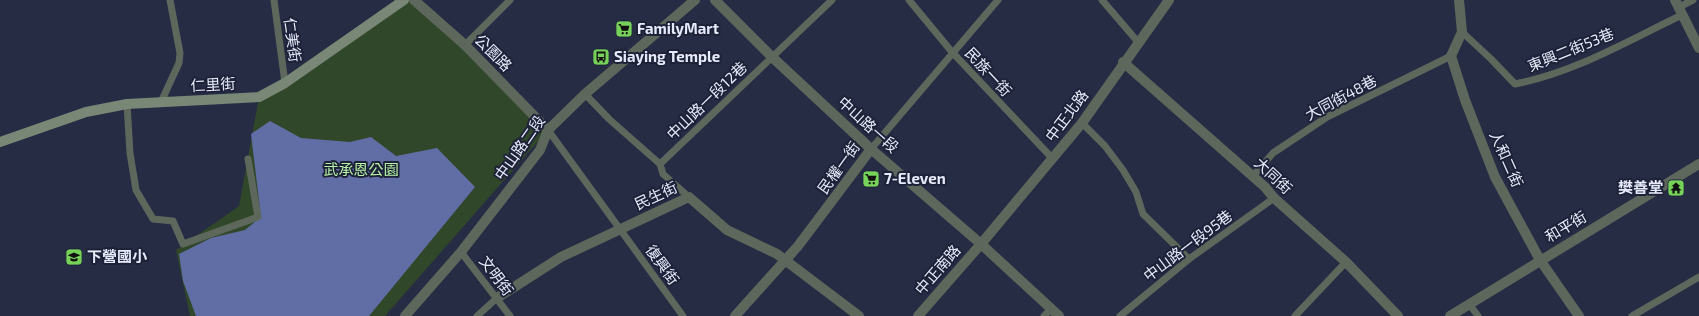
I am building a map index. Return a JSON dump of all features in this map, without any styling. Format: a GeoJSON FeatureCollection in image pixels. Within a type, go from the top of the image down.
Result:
{"type":"FeatureCollection","features":[{"type":"Feature","properties":{"kind":"street","name":"仁里街"},"geometry":{"type":"LineString","coordinates":[[0,142],[86,112],[127,104],[259,96],[285,83],[404,0]]}},
{"type":"Feature","properties":{"kind":"street","name":"公園路"},"geometry":{"type":"LineString","coordinates":[[414,0],[464,45],[548,130]]}},
{"type":"Feature","properties":{"kind":"street","name":"中山路二段"},"geometry":{"type":"LineString","coordinates":[[405,316],[461,252],[540,150],[548,130],[585,94],[696,0]]}},
{"type":"Feature","properties":{"kind":"street","name":"中山路一段"},"geometry":{"type":"LineString","coordinates":[[715,0],[772,57],[871,149],[981,244],[1048,312],[1059,316]]}},
{"type":"Feature","properties":{"kind":"street","name":"中正北路"},"geometry":{"type":"LineString","coordinates":[[981,244],[1082,123],[1123,62],[1169,0]]}},
{"type":"Feature","properties":{"kind":"street"},"geometry":{"type":"LineString","coordinates":[[1451,56],[1462,32],[1459,0]]}},
{"type":"Feature","properties":{"kind":"street"},"geometry":{"type":"LineString","coordinates":[[1679,7],[1699,48]]}},
{"type":"Feature","properties":{"kind":"street","name":"人和二街"},"geometry":{"type":"LineString","coordinates":[[1451,56],[1465,100],[1495,177],[1540,260],[1579,316]]}},
{"type":"Feature","properties":{"kind":"street","name":"大同街"},"geometry":{"type":"LineString","coordinates":[[1123,62],[1265,187],[1274,198],[1346,262],[1398,316]]}},
{"type":"Feature","properties":{"kind":"street","name":"民權一街"},"geometry":{"type":"LineString","coordinates":[[735,316],[786,261],[827,210],[871,149]]}},
{"type":"Feature","properties":{"kind":"street","name":"和平街"},"geometry":{"type":"LineString","coordinates":[[1450,316],[1699,164]]}},
{"type":"Feature","properties":{"kind":"street","name":"民生街"},"geometry":{"type":"LineString","coordinates":[[497,298],[561,257],[689,197],[727,230],[777,254],[859,316]]}},
{"type":"Feature","properties":{"kind":"street","name":"中正南路"},"geometry":{"type":"LineString","coordinates":[[918,316],[981,244]]}},
{"type":"Feature","properties":{"kind":"lane"},"geometry":{"type":"LineString","coordinates":[[161,102],[179,63],[180,53],[170,0]]}},
{"type":"Feature","properties":{"kind":"lane","name":"仁美街"},"geometry":{"type":"LineString","coordinates":[[274,0],[285,83]]}},
{"type":"Feature","properties":{"kind":"lane"},"geometry":{"type":"LineString","coordinates":[[464,45],[510,0]]}},
{"type":"Feature","properties":{"kind":"lane","name":"中山路一段12巷"},"geometry":{"type":"LineString","coordinates":[[660,164],[832,0]]}},
{"type":"Feature","properties":{"kind":"lane","name":"民族一街"},"geometry":{"type":"LineString","coordinates":[[908,0],[952,52],[1053,159]]}},
{"type":"Feature","properties":{"kind":"lane","name":"民權一街"},"geometry":{"type":"LineString","coordinates":[[871,149],[952,52],[998,0]]}},
{"type":"Feature","properties":{"kind":"lane"},"geometry":{"type":"LineString","coordinates":[[1102,0],[1138,42]]}},
{"type":"Feature","properties":{"kind":"lane"},"geometry":{"type":"LineString","coordinates":[[1679,7],[1692,0]]}},
{"type":"Feature","properties":{"kind":"lane","name":"東興二街53巷"},"geometry":{"type":"LineString","coordinates":[[1462,32],[1515,84],[1539,80],[1592,58],[1679,7]]}},
{"type":"Feature","properties":{"kind":"lane","name":"大同街48巷"},"geometry":{"type":"LineString","coordinates":[[1252,177],[1273,153],[1327,118],[1451,56]]}},
{"type":"Feature","properties":{"kind":"lane"},"geometry":{"type":"LineString","coordinates":[[585,94],[609,119],[660,164],[663,174],[689,197]]}},
{"type":"Feature","properties":{"kind":"lane"},"geometry":{"type":"LineString","coordinates":[[127,104],[130,153],[136,190],[153,219],[173,221],[183,244],[258,217],[248,159]]}},
{"type":"Feature","properties":{"kind":"lane"},"geometry":{"type":"LineString","coordinates":[[1082,123],[1105,146],[1123,170],[1136,192],[1143,214],[1189,259]]}},
{"type":"Feature","properties":{"kind":"lane","name":"復興街"},"geometry":{"type":"LineString","coordinates":[[548,130],[683,316]]}},
{"type":"Feature","properties":{"kind":"lane","name":"中山路一段95巷"},"geometry":{"type":"LineString","coordinates":[[1120,316],[1189,259],[1274,198]]}},
{"type":"Feature","properties":{"kind":"lane","name":"文明街"},"geometry":{"type":"LineString","coordinates":[[461,252],[510,316]]}},
{"type":"Feature","properties":{"kind":"lane"},"geometry":{"type":"LineString","coordinates":[[1294,316],[1346,262]]}},
{"type":"Feature","properties":{"kind":"lane"},"geometry":{"type":"LineString","coordinates":[[1632,316],[1699,277]]}},
{"type":"Feature","properties":{"kind":"lane","name":"民生街"},"geometry":{"type":"LineString","coordinates":[[477,316],[497,298]]}},
{"type":"Feature","properties":{"kind":"lane"},"geometry":{"type":"LineString","coordinates":[[1470,305],[1478,316]]}},
{"type":"Feature","properties":{"kind":"green space","name":"武承恩公園"},"geometry":{"type":"Polygon","coordinates":[[[404,0],[414,0],[548,130],[385,316],[190,316],[176,250],[239,206],[259,97],[404,0]]]}},
{"type":"Feature","properties":{"kind":"water"},"geometry":{"type":"Polygon","coordinates":[[[270,121],[301,138],[350,142],[371,137],[396,156],[437,148],[475,187],[369,316],[196,316],[183,281],[179,254],[211,238],[245,230],[261,217],[251,134],[270,121]]]}},
{"type":"Feature","properties":{"kind":"place","name":"FamilyMart"},"geometry":{"type":"Point","coordinates":[624,29]}},
{"type":"Feature","properties":{"kind":"place","name":"Siaying Temple"},"geometry":{"type":"Point","coordinates":[601,57]}},
{"type":"Feature","properties":{"kind":"place","name":"7-Eleven"},"geometry":{"type":"Point","coordinates":[871,179]}},
{"type":"Feature","properties":{"kind":"place","name":"樊善堂"},"geometry":{"type":"Point","coordinates":[1676,188]}},
{"type":"Feature","properties":{"kind":"place","name":"下營國小"},"geometry":{"type":"Point","coordinates":[74,257]}}]}
